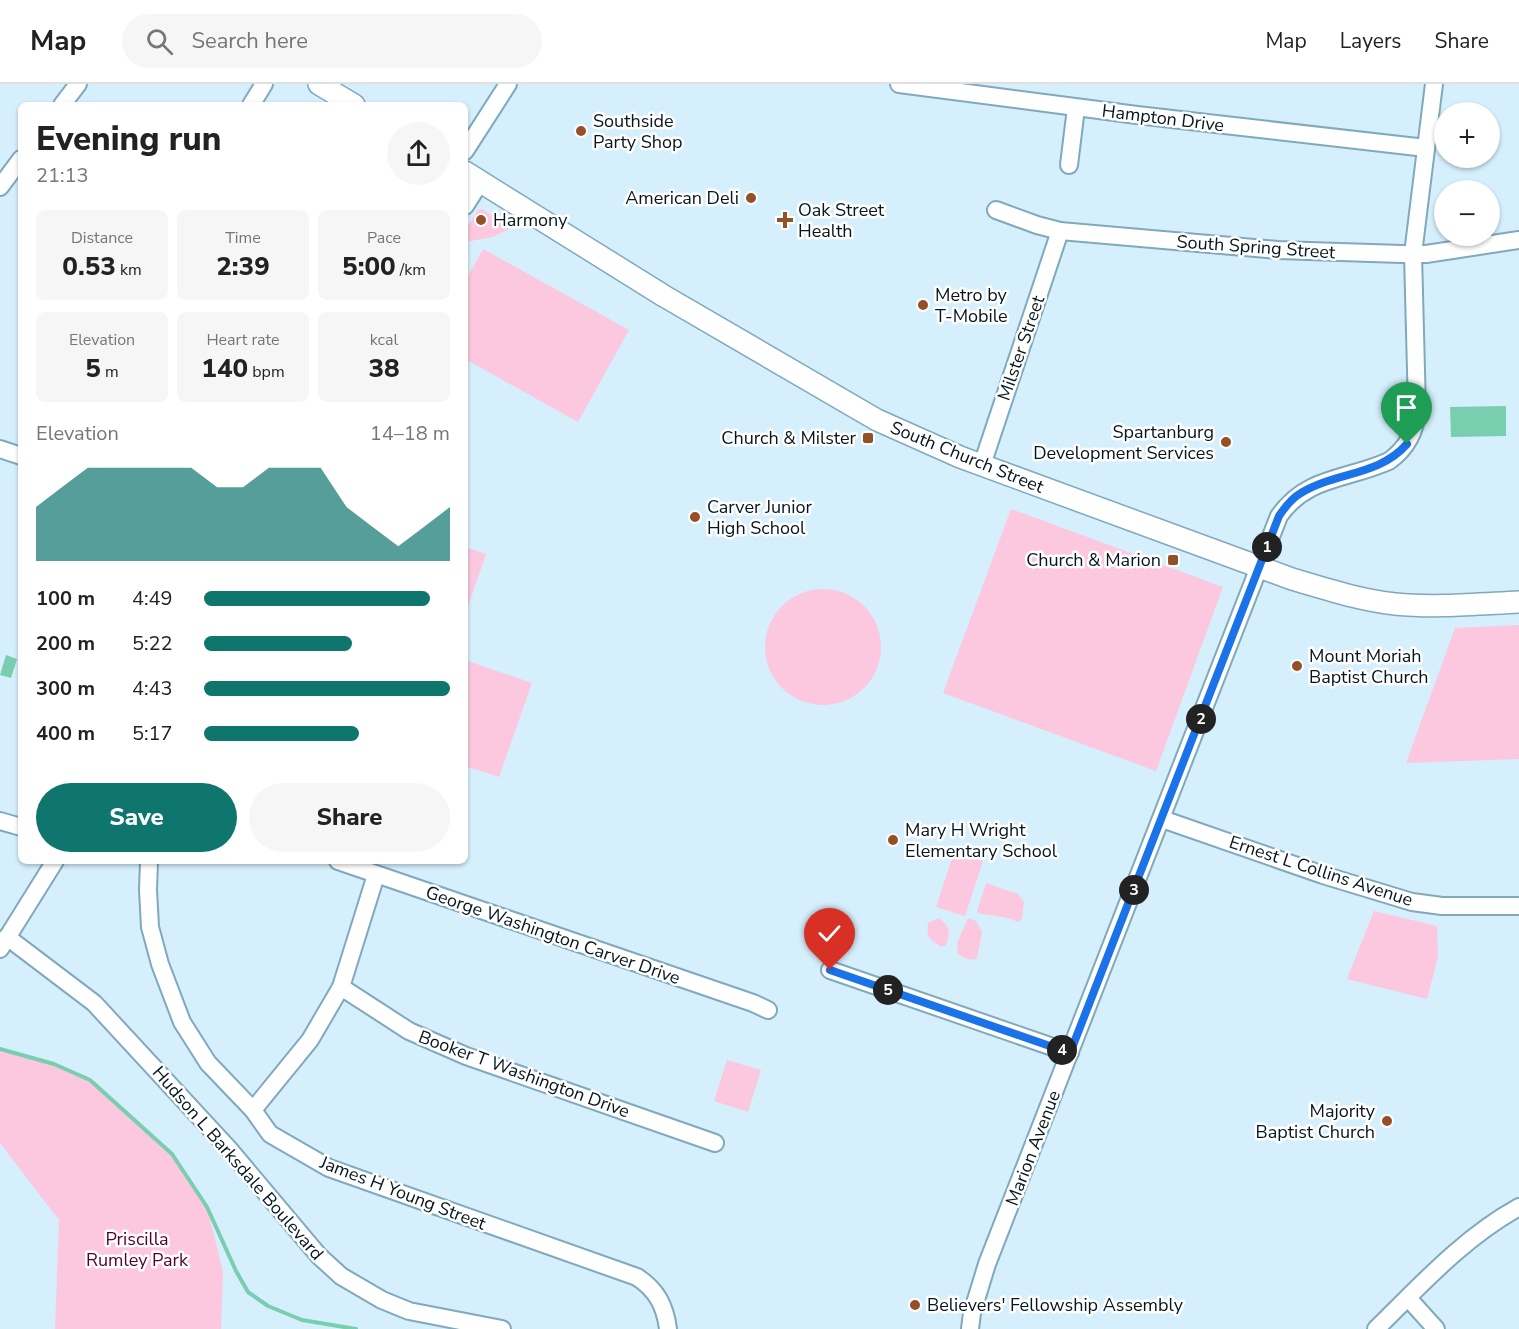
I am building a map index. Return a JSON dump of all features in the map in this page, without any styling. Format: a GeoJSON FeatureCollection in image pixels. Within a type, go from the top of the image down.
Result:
{"type":"FeatureCollection","features":[{"type":"Feature","properties":{"kind":"main road"},"geometry":{"type":"LineString","coordinates":[[319,84],[349,102]]}},
{"type":"Feature","properties":{"kind":"main road","name":"South Church Street"},"geometry":{"type":"LineString","coordinates":[[473,177],[664,296],[850,406],[913,438],[1292,579],[1350,596],[1396,604],[1462,605],[1519,602]]}},
{"type":"Feature","properties":{"kind":"street"},"geometry":{"type":"LineString","coordinates":[[65,102],[78,84]]}},
{"type":"Feature","properties":{"kind":"street"},"geometry":{"type":"LineString","coordinates":[[253,102],[264,84]]}},
{"type":"Feature","properties":{"kind":"street"},"geometry":{"type":"LineString","coordinates":[[468,146],[508,84]]}},
{"type":"Feature","properties":{"kind":"street","name":"Hampton Drive"},"geometry":{"type":"LineString","coordinates":[[899,84],[1076,108],[1426,148]]}},
{"type":"Feature","properties":{"kind":"street","name":"Marion Avenue"},"geometry":{"type":"LineString","coordinates":[[970,1329],[972,1313],[987,1264],[1279,516],[1293,499],[1312,486],[1389,461],[1403,449],[1413,434],[1417,409],[1413,254],[1434,84]]}},
{"type":"Feature","properties":{"kind":"street"},"geometry":{"type":"LineString","coordinates":[[1070,165],[1076,108]]}},
{"type":"Feature","properties":{"kind":"street"},"geometry":{"type":"LineString","coordinates":[[0,187],[18,163]]}},
{"type":"Feature","properties":{"kind":"street"},"geometry":{"type":"LineString","coordinates":[[468,195],[473,177]]}},
{"type":"Feature","properties":{"kind":"street","name":"South Spring Street"},"geometry":{"type":"LineString","coordinates":[[996,210],[1060,231],[1278,250],[1426,254],[1519,240]]}},
{"type":"Feature","properties":{"kind":"street","name":"Milster Street"},"geometry":{"type":"LineString","coordinates":[[982,465],[1060,231]]}},
{"type":"Feature","properties":{"kind":"street"},"geometry":{"type":"LineString","coordinates":[[0,449],[18,455]]}},
{"type":"Feature","properties":{"kind":"street","name":"Ernest L Collins Avenue"},"geometry":{"type":"LineString","coordinates":[[1162,819],[1323,875],[1412,902],[1442,906],[1519,906]]}},
{"type":"Feature","properties":{"kind":"street"},"geometry":{"type":"LineString","coordinates":[[0,820],[18,826]]}},
{"type":"Feature","properties":{"kind":"street"},"geometry":{"type":"LineString","coordinates":[[4,943],[54,864]]}},
{"type":"Feature","properties":{"kind":"street","name":"James H Young Street"},"geometry":{"type":"LineString","coordinates":[[149,864],[150,927],[160,964],[182,1022],[208,1063],[253,1110],[270,1134],[329,1168],[637,1277],[649,1284],[657,1295],[664,1309],[668,1329]]}},
{"type":"Feature","properties":{"kind":"street","name":"George Washington Carver Drive"},"geometry":{"type":"LineString","coordinates":[[346,864],[768,1010]]}},
{"type":"Feature","properties":{"kind":"street"},"geometry":{"type":"LineString","coordinates":[[253,1110],[310,1040],[341,987],[376,875]]}},
{"type":"Feature","properties":{"kind":"street","name":"Hudson L Barksdale Boulevard"},"geometry":{"type":"LineString","coordinates":[[4,943],[94,1003],[229,1149],[319,1256],[341,1276],[382,1300],[409,1311],[502,1329]]}},
{"type":"Feature","properties":{"kind":"street"},"geometry":{"type":"LineString","coordinates":[[830,970],[1070,1053]]}},
{"type":"Feature","properties":{"kind":"street","name":"Booker T Washington Drive"},"geometry":{"type":"LineString","coordinates":[[341,987],[409,1031],[466,1056],[715,1143]]}},
{"type":"Feature","properties":{"kind":"street"},"geometry":{"type":"LineString","coordinates":[[1376,1329],[1464,1243],[1519,1207]]}},
{"type":"Feature","properties":{"kind":"street"},"geometry":{"type":"LineString","coordinates":[[1408,1298],[1436,1329]]}},
{"type":"Feature","properties":{"kind":"green space"},"geometry":{"type":"Polygon","coordinates":[[[482,209],[511,228],[493,237],[468,241],[468,225],[478,210],[482,209]]]}},
{"type":"Feature","properties":{"kind":"green space"},"geometry":{"type":"Polygon","coordinates":[[[483,249],[629,330],[578,422],[468,361],[468,276],[483,249]]]}},
{"type":"Feature","properties":{"kind":"green space"},"geometry":{"type":"Polygon","coordinates":[[[1011,509],[1223,587],[1156,771],[943,693],[1011,509]]]}},
{"type":"Feature","properties":{"kind":"green space"},"geometry":{"type":"Polygon","coordinates":[[[468,548],[486,554],[468,606],[468,548]]]}},
{"type":"Feature","properties":{"kind":"green space"},"geometry":{"type":"Polygon","coordinates":[[[823,589],[845,593],[864,606],[877,625],[881,647],[877,669],[864,688],[845,701],[823,705],[801,701],[782,688],[769,669],[765,647],[769,625],[782,606],[801,593],[823,589]]]}},
{"type":"Feature","properties":{"kind":"green space"},"geometry":{"type":"Polygon","coordinates":[[[1519,625],[1519,759],[1406,763],[1455,628],[1519,625]]]}},
{"type":"Feature","properties":{"kind":"green space"},"geometry":{"type":"Polygon","coordinates":[[[468,661],[532,683],[499,777],[468,767],[468,661]]]}},
{"type":"Feature","properties":{"kind":"green space"},"geometry":{"type":"Polygon","coordinates":[[[954,852],[983,861],[965,916],[936,907],[954,852]]]}},
{"type":"Feature","properties":{"kind":"green space"},"geometry":{"type":"Polygon","coordinates":[[[986,883],[1017,893],[1024,902],[1022,919],[1018,922],[978,913],[986,883]]]}},
{"type":"Feature","properties":{"kind":"green space"},"geometry":{"type":"Polygon","coordinates":[[[1374,911],[1437,926],[1438,957],[1427,999],[1347,979],[1374,911]]]}},
{"type":"Feature","properties":{"kind":"green space"},"geometry":{"type":"Polygon","coordinates":[[[939,918],[949,933],[946,945],[942,947],[928,935],[928,923],[939,918]]]}},
{"type":"Feature","properties":{"kind":"green space"},"geometry":{"type":"Polygon","coordinates":[[[968,918],[976,921],[982,932],[977,958],[972,960],[958,954],[957,943],[968,918]]]}},
{"type":"Feature","properties":{"kind":"green space","name":"Priscilla Rumley Park"},"geometry":{"type":"Polygon","coordinates":[[[0,1049],[54,1064],[90,1080],[172,1154],[207,1207],[223,1272],[221,1329],[55,1329],[59,1220],[0,1143],[0,1049]]]}},
{"type":"Feature","properties":{"kind":"green space"},"geometry":{"type":"Polygon","coordinates":[[[727,1060],[761,1070],[748,1112],[714,1101],[727,1060]]]}},
{"type":"Feature","properties":{"kind":"shaded area"},"geometry":{"type":"Polygon","coordinates":[[[1506,406],[1506,436],[1451,437],[1450,407],[1506,406]]]}},
{"type":"Feature","properties":{"kind":"shaded area"},"geometry":{"type":"Polygon","coordinates":[[[6,655],[17,659],[11,678],[0,675],[6,655]]]}},
{"type":"Feature","properties":{"kind":"waterway"},"geometry":{"type":"LineString","coordinates":[[0,1049],[54,1064],[90,1080],[172,1154],[207,1207],[248,1292],[268,1306],[302,1320],[356,1329]]}},
{"type":"Feature","properties":{"kind":"place","name":"Southside Party Shop"},"geometry":{"type":"Point","coordinates":[581,131]}},
{"type":"Feature","properties":{"kind":"place","name":"American Deli"},"geometry":{"type":"Point","coordinates":[751,198]}},
{"type":"Feature","properties":{"kind":"place","name":"Harmony"},"geometry":{"type":"Point","coordinates":[481,220]}},
{"type":"Feature","properties":{"kind":"place","name":"Oak Street Health"},"geometry":{"type":"Point","coordinates":[785,220]}},
{"type":"Feature","properties":{"kind":"place","name":"Metro by T-Mobile"},"geometry":{"type":"Point","coordinates":[923,305]}},
{"type":"Feature","properties":{"kind":"place","name":"Church & Milster"},"geometry":{"type":"Point","coordinates":[868,438]}},
{"type":"Feature","properties":{"kind":"place","name":"Spartanburg Development Services"},"geometry":{"type":"Point","coordinates":[1226,442]}},
{"type":"Feature","properties":{"kind":"place","name":"Carver Junior High School"},"geometry":{"type":"Point","coordinates":[695,517]}},
{"type":"Feature","properties":{"kind":"place","name":"Church & Marion"},"geometry":{"type":"Point","coordinates":[1173,560]}},
{"type":"Feature","properties":{"kind":"place","name":"Mount Moriah Baptist Church"},"geometry":{"type":"Point","coordinates":[1297,666]}},
{"type":"Feature","properties":{"kind":"place","name":"Mary H Wright Elementary School"},"geometry":{"type":"Point","coordinates":[893,840]}},
{"type":"Feature","properties":{"kind":"place","name":"Majority Baptist Church"},"geometry":{"type":"Point","coordinates":[1387,1121]}},
{"type":"Feature","properties":{"kind":"place","name":"Believers' Fellowship Assembly"},"geometry":{"type":"Point","coordinates":[915,1305]}},
{"type":"Feature","properties":{"kind":"route"},"geometry":{"type":"LineString","coordinates":[[830,970],[1070,1053],[1279,516],[1299,494],[1312,486],[1389,461],[1407,444]]}}]}
